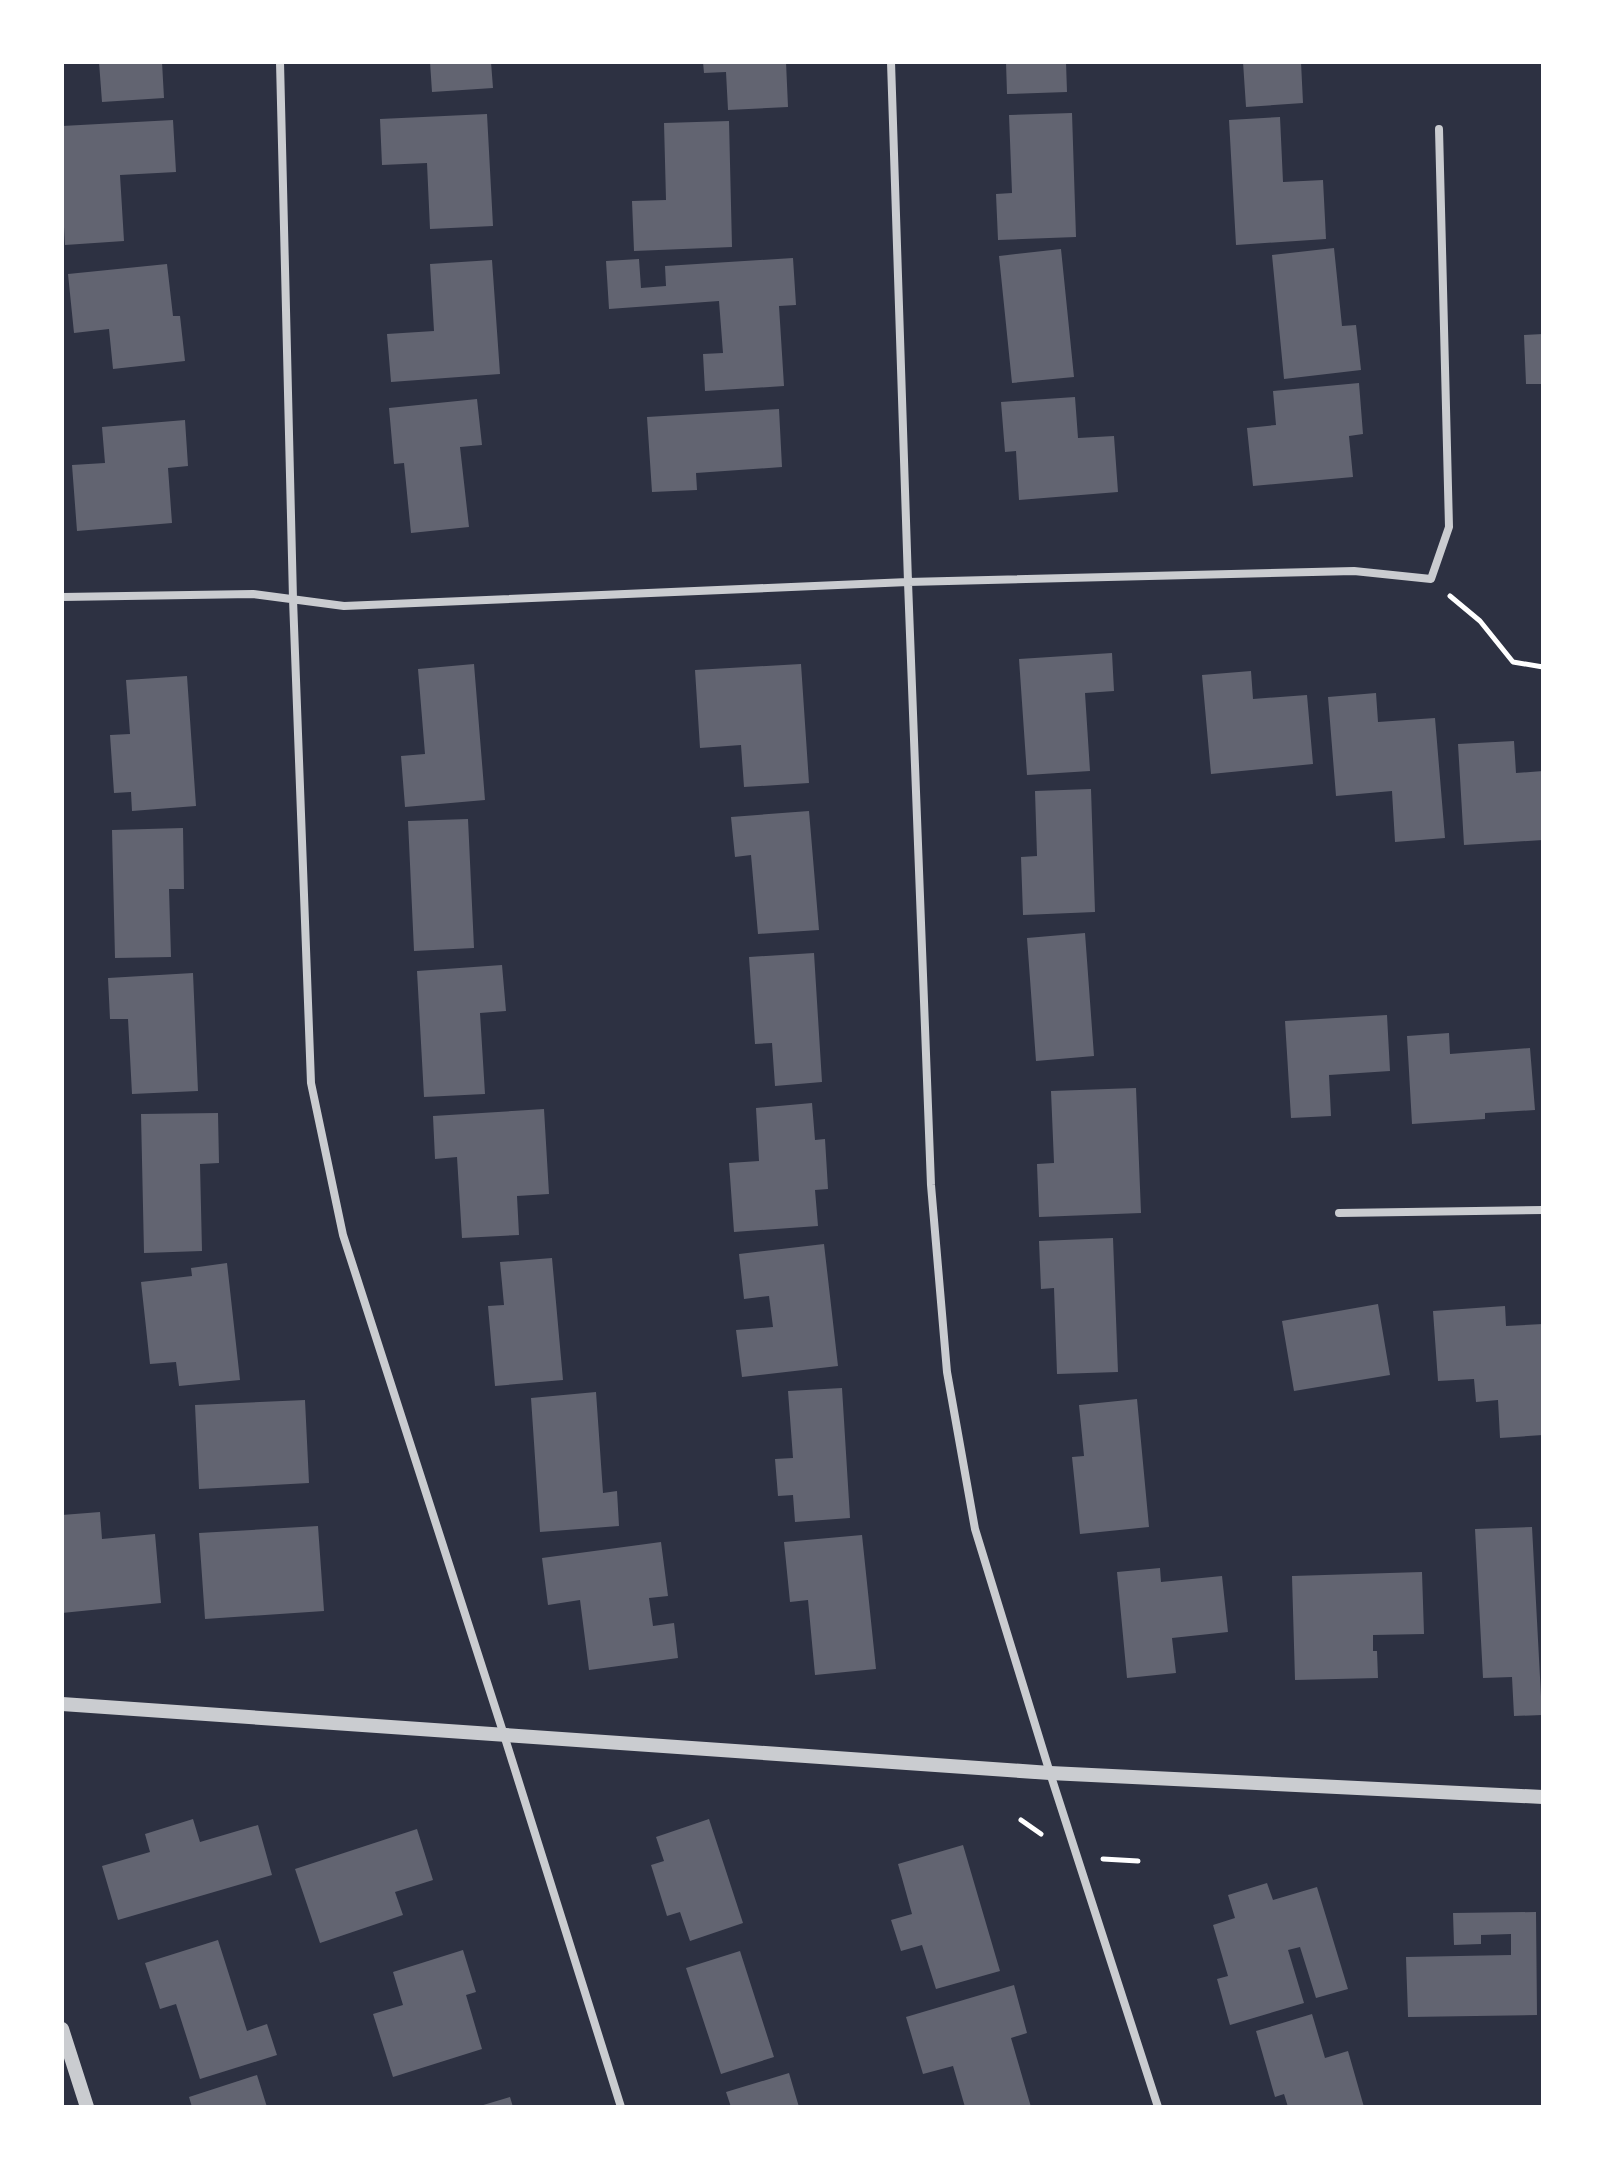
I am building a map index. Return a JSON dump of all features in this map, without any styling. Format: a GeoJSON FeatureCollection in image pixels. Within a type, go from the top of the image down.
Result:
{"type":"FeatureCollection","features":[{"type":"Feature","properties":{"kind":"street"},"geometry":{"type":"LineString","coordinates":[[280,62],[293,599],[311,1083],[343,1235],[621,2107]]}},
{"type":"Feature","properties":{"kind":"street"},"geometry":{"type":"LineString","coordinates":[[891,62],[931,1185],[947,1372],[975,1529],[1158,2107]]}},
{"type":"Feature","properties":{"kind":"street"},"geometry":{"type":"LineString","coordinates":[[62,597],[253,594],[344,606],[908,582],[1354,571],[1431,579],[1449,527],[1439,129]]}},
{"type":"Feature","properties":{"kind":"street"},"geometry":{"type":"LineString","coordinates":[[1339,1213],[1543,1210]]}},
{"type":"Feature","properties":{"kind":"street"},"geometry":{"type":"LineString","coordinates":[[62,1704],[1050,1773],[1543,1797]]}},
{"type":"Feature","properties":{"kind":"street"},"geometry":{"type":"LineString","coordinates":[[62,2029],[87,2107]]}},
{"type":"Feature","properties":{"kind":"path"},"geometry":{"type":"LineString","coordinates":[[1431,579],[1480,621],[1513,662],[1543,667]]}},
{"type":"Feature","properties":{"kind":"building"},"geometry":{"type":"Polygon","coordinates":[[[99,62],[162,62],[164,98],[102,102],[99,62]]]}},
{"type":"Feature","properties":{"kind":"building"},"geometry":{"type":"Polygon","coordinates":[[[430,62],[491,62],[493,88],[432,92],[430,62]]]}},
{"type":"Feature","properties":{"kind":"building"},"geometry":{"type":"Polygon","coordinates":[[[703,62],[786,62],[788,107],[728,110],[726,72],[704,73],[703,62]]]}},
{"type":"Feature","properties":{"kind":"building"},"geometry":{"type":"Polygon","coordinates":[[[1006,62],[1066,62],[1067,92],[1007,94],[1006,62]]]}},
{"type":"Feature","properties":{"kind":"building"},"geometry":{"type":"Polygon","coordinates":[[[1243,62],[1301,62],[1303,103],[1246,107],[1243,62]]]}},
{"type":"Feature","properties":{"kind":"building"},"geometry":{"type":"Polygon","coordinates":[[[1072,113],[1076,237],[998,240],[996,194],[1012,193],[1009,115],[1072,113]]]}},
{"type":"Feature","properties":{"kind":"building"},"geometry":{"type":"Polygon","coordinates":[[[487,114],[493,226],[430,229],[427,163],[382,165],[380,119],[487,114]]]}},
{"type":"Feature","properties":{"kind":"building"},"geometry":{"type":"Polygon","coordinates":[[[1280,117],[1283,182],[1323,180],[1326,239],[1236,245],[1229,120],[1280,117]]]}},
{"type":"Feature","properties":{"kind":"building"},"geometry":{"type":"Polygon","coordinates":[[[173,120],[176,172],[120,175],[124,241],[65,245],[62,126],[173,120]]]}},
{"type":"Feature","properties":{"kind":"building"},"geometry":{"type":"Polygon","coordinates":[[[729,121],[732,247],[634,251],[632,201],[666,200],[664,123],[729,121]]]}},
{"type":"Feature","properties":{"kind":"building"},"geometry":{"type":"Polygon","coordinates":[[[1334,248],[1342,326],[1356,325],[1361,370],[1284,379],[1272,255],[1334,248]]]}},
{"type":"Feature","properties":{"kind":"building"},"geometry":{"type":"Polygon","coordinates":[[[1061,249],[1074,377],[1012,383],[999,256],[1061,249]]]}},
{"type":"Feature","properties":{"kind":"building"},"geometry":{"type":"Polygon","coordinates":[[[793,258],[796,305],[779,306],[784,386],[705,391],[703,354],[723,353],[719,301],[609,309],[606,261],[639,259],[641,288],[666,286],[665,266],[793,258]]]}},
{"type":"Feature","properties":{"kind":"building"},"geometry":{"type":"Polygon","coordinates":[[[492,260],[500,374],[391,382],[387,334],[434,331],[430,264],[492,260]]]}},
{"type":"Feature","properties":{"kind":"building"},"geometry":{"type":"Polygon","coordinates":[[[167,264],[173,316],[180,316],[185,361],[113,369],[109,329],[74,333],[68,274],[167,264]]]}},
{"type":"Feature","properties":{"kind":"building"},"geometry":{"type":"Polygon","coordinates":[[[1543,334],[1543,384],[1526,384],[1524,335],[1543,334]]]}},
{"type":"Feature","properties":{"kind":"building"},"geometry":{"type":"Polygon","coordinates":[[[1359,383],[1363,434],[1349,436],[1353,477],[1253,486],[1247,428],[1276,425],[1273,391],[1359,383]]]}},
{"type":"Feature","properties":{"kind":"building"},"geometry":{"type":"Polygon","coordinates":[[[1075,397],[1078,438],[1114,436],[1118,492],[1019,500],[1016,451],[1005,452],[1001,402],[1075,397]]]}},
{"type":"Feature","properties":{"kind":"building"},"geometry":{"type":"Polygon","coordinates":[[[477,399],[482,445],[460,447],[469,527],[411,533],[404,463],[394,464],[389,408],[477,399]]]}},
{"type":"Feature","properties":{"kind":"building"},"geometry":{"type":"Polygon","coordinates":[[[779,409],[782,467],[696,473],[697,490],[652,492],[647,417],[779,409]]]}},
{"type":"Feature","properties":{"kind":"building"},"geometry":{"type":"Polygon","coordinates":[[[185,420],[188,466],[168,468],[172,523],[77,531],[72,465],[105,463],[102,427],[185,420]]]}},
{"type":"Feature","properties":{"kind":"building"},"geometry":{"type":"Polygon","coordinates":[[[1112,653],[1114,691],[1085,693],[1090,771],[1027,775],[1019,659],[1112,653]]]}},
{"type":"Feature","properties":{"kind":"building"},"geometry":{"type":"Polygon","coordinates":[[[474,664],[485,800],[405,807],[401,756],[425,754],[418,669],[474,664]]]}},
{"type":"Feature","properties":{"kind":"building"},"geometry":{"type":"Polygon","coordinates":[[[801,664],[809,783],[744,787],[741,745],[700,748],[695,670],[801,664]]]}},
{"type":"Feature","properties":{"kind":"building"},"geometry":{"type":"Polygon","coordinates":[[[1251,671],[1253,699],[1307,695],[1313,764],[1211,774],[1202,675],[1251,671]]]}},
{"type":"Feature","properties":{"kind":"building"},"geometry":{"type":"Polygon","coordinates":[[[187,676],[196,806],[132,811],[131,792],[114,793],[110,735],[130,734],[126,680],[187,676]]]}},
{"type":"Feature","properties":{"kind":"building"},"geometry":{"type":"Polygon","coordinates":[[[1376,693],[1378,722],[1435,718],[1445,838],[1395,842],[1392,791],[1336,796],[1328,697],[1376,693]]]}},
{"type":"Feature","properties":{"kind":"building"},"geometry":{"type":"Polygon","coordinates":[[[1514,741],[1516,773],[1543,771],[1543,840],[1464,845],[1458,744],[1514,741]]]}},
{"type":"Feature","properties":{"kind":"building"},"geometry":{"type":"Polygon","coordinates":[[[1091,789],[1095,912],[1023,915],[1021,857],[1037,856],[1035,791],[1091,789]]]}},
{"type":"Feature","properties":{"kind":"building"},"geometry":{"type":"Polygon","coordinates":[[[809,811],[819,930],[758,934],[751,855],[735,857],[731,817],[809,811]]]}},
{"type":"Feature","properties":{"kind":"building"},"geometry":{"type":"Polygon","coordinates":[[[468,819],[474,948],[414,951],[408,821],[468,819]]]}},
{"type":"Feature","properties":{"kind":"building"},"geometry":{"type":"Polygon","coordinates":[[[183,828],[184,889],[169,889],[171,957],[115,958],[112,830],[183,828]]]}},
{"type":"Feature","properties":{"kind":"building"},"geometry":{"type":"Polygon","coordinates":[[[1085,933],[1094,1056],[1036,1061],[1027,938],[1085,933]]]}},
{"type":"Feature","properties":{"kind":"building"},"geometry":{"type":"Polygon","coordinates":[[[814,953],[822,1082],[775,1086],[772,1043],[755,1044],[749,957],[814,953]]]}},
{"type":"Feature","properties":{"kind":"building"},"geometry":{"type":"Polygon","coordinates":[[[502,965],[506,1011],[480,1013],[485,1094],[424,1097],[417,971],[502,965]]]}},
{"type":"Feature","properties":{"kind":"building"},"geometry":{"type":"Polygon","coordinates":[[[193,973],[198,1091],[132,1094],[128,1019],[110,1019],[108,978],[193,973]]]}},
{"type":"Feature","properties":{"kind":"building"},"geometry":{"type":"Polygon","coordinates":[[[1387,1015],[1390,1071],[1329,1075],[1331,1116],[1291,1118],[1285,1021],[1387,1015]]]}},
{"type":"Feature","properties":{"kind":"building"},"geometry":{"type":"Polygon","coordinates":[[[1449,1033],[1450,1054],[1530,1048],[1535,1110],[1485,1113],[1485,1119],[1412,1124],[1407,1036],[1449,1033]]]}},
{"type":"Feature","properties":{"kind":"building"},"geometry":{"type":"Polygon","coordinates":[[[1136,1088],[1141,1213],[1039,1217],[1037,1164],[1054,1163],[1051,1091],[1136,1088]]]}},
{"type":"Feature","properties":{"kind":"building"},"geometry":{"type":"Polygon","coordinates":[[[812,1103],[815,1140],[825,1139],[828,1189],[815,1190],[818,1226],[734,1232],[729,1163],[759,1161],[756,1108],[812,1103]]]}},
{"type":"Feature","properties":{"kind":"building"},"geometry":{"type":"Polygon","coordinates":[[[544,1109],[549,1194],[517,1196],[519,1235],[462,1238],[457,1157],[435,1159],[433,1116],[544,1109]]]}},
{"type":"Feature","properties":{"kind":"building"},"geometry":{"type":"Polygon","coordinates":[[[218,1113],[219,1163],[200,1164],[202,1251],[144,1253],[141,1114],[218,1113]]]}},
{"type":"Feature","properties":{"kind":"building"},"geometry":{"type":"Polygon","coordinates":[[[1113,1238],[1118,1372],[1057,1374],[1054,1288],[1041,1289],[1039,1241],[1113,1238]]]}},
{"type":"Feature","properties":{"kind":"building"},"geometry":{"type":"Polygon","coordinates":[[[824,1244],[838,1366],[742,1377],[736,1330],[773,1327],[769,1296],[744,1299],[739,1254],[824,1244]]]}},
{"type":"Feature","properties":{"kind":"building"},"geometry":{"type":"Polygon","coordinates":[[[552,1258],[563,1380],[495,1386],[488,1306],[504,1305],[500,1262],[552,1258]]]}},
{"type":"Feature","properties":{"kind":"building"},"geometry":{"type":"Polygon","coordinates":[[[227,1263],[240,1380],[179,1386],[176,1362],[150,1364],[141,1282],[192,1276],[191,1268],[227,1263]]]}},
{"type":"Feature","properties":{"kind":"building"},"geometry":{"type":"Polygon","coordinates":[[[1378,1304],[1390,1375],[1294,1391],[1282,1321],[1378,1304]]]}},
{"type":"Feature","properties":{"kind":"building"},"geometry":{"type":"Polygon","coordinates":[[[1505,1306],[1506,1326],[1543,1324],[1543,1435],[1500,1438],[1498,1400],[1476,1402],[1474,1379],[1438,1381],[1433,1311],[1505,1306]]]}},
{"type":"Feature","properties":{"kind":"building"},"geometry":{"type":"Polygon","coordinates":[[[842,1388],[850,1518],[795,1522],[793,1495],[778,1496],[775,1459],[793,1458],[788,1391],[842,1388]]]}},
{"type":"Feature","properties":{"kind":"building"},"geometry":{"type":"Polygon","coordinates":[[[596,1392],[603,1493],[617,1491],[619,1526],[540,1532],[531,1398],[596,1392]]]}},
{"type":"Feature","properties":{"kind":"building"},"geometry":{"type":"Polygon","coordinates":[[[1137,1399],[1149,1527],[1080,1534],[1072,1457],[1084,1456],[1079,1405],[1137,1399]]]}},
{"type":"Feature","properties":{"kind":"building"},"geometry":{"type":"Polygon","coordinates":[[[305,1400],[309,1483],[199,1489],[195,1405],[305,1400]]]}},
{"type":"Feature","properties":{"kind":"building"},"geometry":{"type":"Polygon","coordinates":[[[100,1512],[102,1539],[155,1534],[161,1603],[62,1613],[62,1515],[100,1512]]]}},
{"type":"Feature","properties":{"kind":"building"},"geometry":{"type":"Polygon","coordinates":[[[318,1526],[324,1611],[205,1619],[199,1533],[318,1526]]]}},
{"type":"Feature","properties":{"kind":"building"},"geometry":{"type":"Polygon","coordinates":[[[1532,1527],[1542,1715],[1514,1716],[1512,1677],[1483,1678],[1475,1529],[1532,1527]]]}},
{"type":"Feature","properties":{"kind":"building"},"geometry":{"type":"Polygon","coordinates":[[[862,1535],[876,1669],[815,1675],[808,1600],[790,1602],[784,1542],[862,1535]]]}},
{"type":"Feature","properties":{"kind":"building"},"geometry":{"type":"Polygon","coordinates":[[[661,1542],[668,1596],[649,1598],[653,1626],[674,1623],[678,1658],[589,1670],[580,1600],[548,1605],[542,1558],[661,1542]]]}},
{"type":"Feature","properties":{"kind":"building"},"geometry":{"type":"Polygon","coordinates":[[[1160,1568],[1161,1582],[1222,1576],[1228,1632],[1172,1638],[1176,1673],[1127,1678],[1117,1572],[1160,1568]]]}},
{"type":"Feature","properties":{"kind":"building"},"geometry":{"type":"Polygon","coordinates":[[[1422,1572],[1424,1634],[1373,1635],[1378,1678],[1295,1680],[1292,1576],[1422,1572]]]}},
{"type":"Feature","properties":{"kind":"building"},"geometry":{"type":"Polygon","coordinates":[[[193,1819],[200,1842],[258,1825],[272,1875],[118,1920],[102,1866],[150,1852],[145,1834],[193,1819]]]}},
{"type":"Feature","properties":{"kind":"building"},"geometry":{"type":"Polygon","coordinates":[[[709,1819],[743,1923],[690,1941],[680,1912],[667,1916],[651,1865],[664,1861],[656,1837],[709,1819]]]}},
{"type":"Feature","properties":{"kind":"building"},"geometry":{"type":"Polygon","coordinates":[[[417,1829],[433,1880],[395,1892],[403,1915],[320,1943],[295,1869],[417,1829]]]}},
{"type":"Feature","properties":{"kind":"building"},"geometry":{"type":"Polygon","coordinates":[[[963,1845],[1000,1971],[936,1989],[922,1945],[901,1951],[891,1920],[912,1914],[898,1864],[963,1845]]]}},
{"type":"Feature","properties":{"kind":"building"},"geometry":{"type":"Polygon","coordinates":[[[1267,1883],[1273,1900],[1317,1887],[1348,1989],[1316,1998],[1300,1947],[1288,1950],[1304,2003],[1230,2025],[1217,1979],[1228,1976],[1213,1925],[1235,1918],[1228,1895],[1267,1883]]]}},
{"type":"Feature","properties":{"kind":"building"},"geometry":{"type":"Polygon","coordinates":[[[1536,1912],[1537,2015],[1408,2017],[1406,1957],[1511,1955],[1511,1934],[1481,1935],[1481,1944],[1454,1945],[1453,1913],[1536,1912]]]}},
{"type":"Feature","properties":{"kind":"building"},"geometry":{"type":"Polygon","coordinates":[[[218,1940],[247,2031],[267,2024],[277,2055],[200,2079],[176,2004],[160,2009],[145,1963],[218,1940]]]}},
{"type":"Feature","properties":{"kind":"building"},"geometry":{"type":"Polygon","coordinates":[[[463,1950],[476,1992],[466,1995],[482,2049],[393,2077],[373,2014],[403,2005],[393,1972],[463,1950]]]}},
{"type":"Feature","properties":{"kind":"building"},"geometry":{"type":"Polygon","coordinates":[[[740,1951],[774,2057],[721,2074],[686,1968],[740,1951]]]}},
{"type":"Feature","properties":{"kind":"building"},"geometry":{"type":"Polygon","coordinates":[[[1014,1985],[1027,2033],[1011,2038],[1031,2107],[965,2107],[953,2066],[923,2074],[906,2017],[1014,1985]]]}},
{"type":"Feature","properties":{"kind":"building"},"geometry":{"type":"Polygon","coordinates":[[[1312,2014],[1325,2058],[1348,2051],[1364,2107],[1288,2107],[1284,2094],[1275,2097],[1256,2031],[1312,2014]]]}},
{"type":"Feature","properties":{"kind":"building"},"geometry":{"type":"Polygon","coordinates":[[[789,2073],[799,2107],[731,2107],[726,2092],[789,2073]]]}},
{"type":"Feature","properties":{"kind":"building"},"geometry":{"type":"Polygon","coordinates":[[[257,2075],[267,2107],[192,2107],[189,2097],[257,2075]]]}},
{"type":"Feature","properties":{"kind":"building"},"geometry":{"type":"Polygon","coordinates":[[[510,2097],[513,2107],[480,2107],[480,2106],[510,2097]]]}}]}
